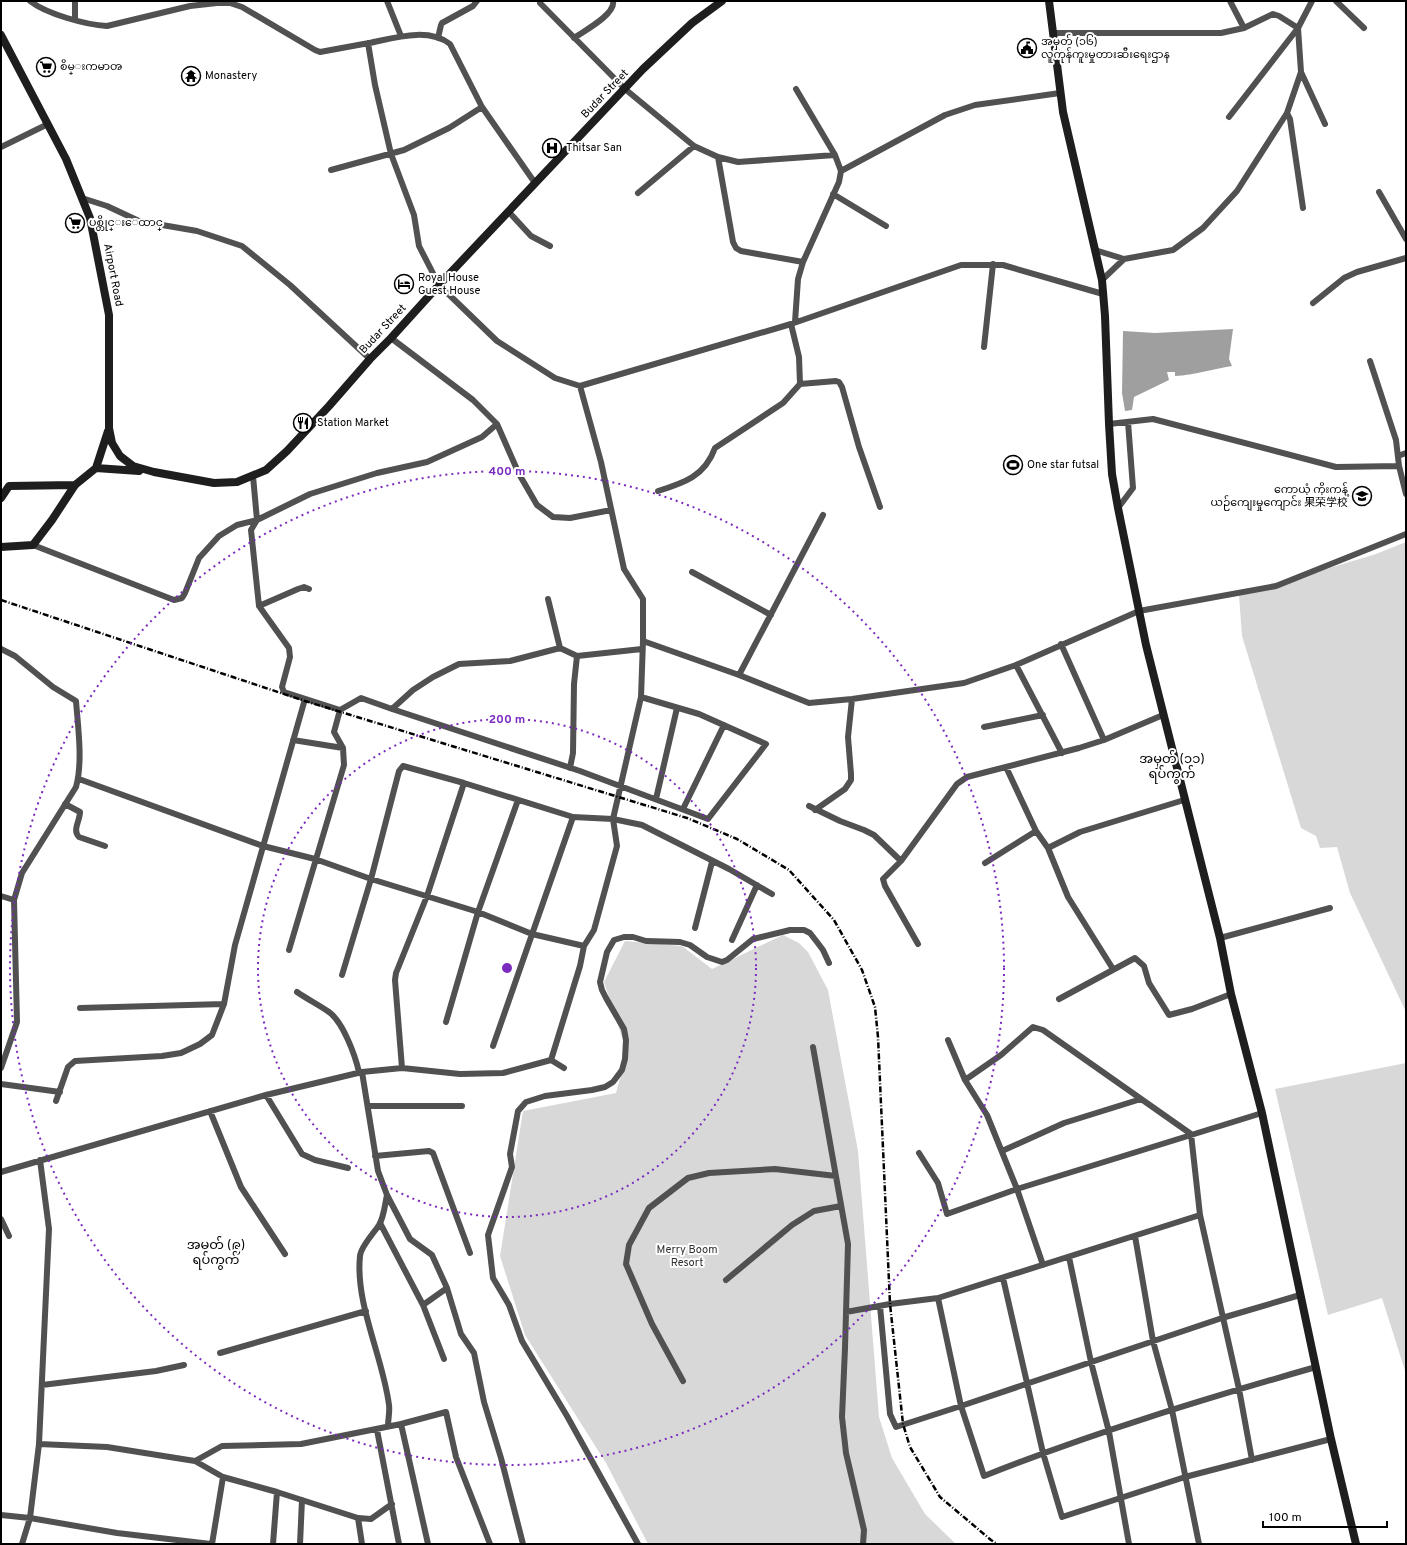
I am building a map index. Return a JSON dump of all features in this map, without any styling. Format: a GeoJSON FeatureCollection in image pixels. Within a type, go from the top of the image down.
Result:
{"type":"FeatureCollection","features":[{"type":"Feature","properties":{"kind":"main road","name":"Budar Street"},"geometry":{"type":"LineString","coordinates":[[112,444],[120,456],[133,466],[154,472],[214,483],[237,482],[266,470],[287,451],[508,210],[643,69],[692,23],[722,1]]}},
{"type":"Feature","properties":{"kind":"main road"},"geometry":{"type":"LineString","coordinates":[[1049,1],[1063,112],[1102,280],[1112,474],[1138,611],[1184,800],[1220,938],[1231,994],[1262,1114],[1331,1439],[1356,1544]]}},
{"type":"Feature","properties":{"kind":"main road","name":"Airport Road"},"geometry":{"type":"LineString","coordinates":[[1,35],[66,159],[90,218],[109,315],[109,428],[112,444]]}},
{"type":"Feature","properties":{"kind":"main road"},"geometry":{"type":"LineString","coordinates":[[2,546],[33,545],[75,486],[96,468],[109,428]]}},
{"type":"Feature","properties":{"kind":"main road"},"geometry":{"type":"LineString","coordinates":[[96,468],[154,472]]}},
{"type":"Feature","properties":{"kind":"main road"},"geometry":{"type":"LineString","coordinates":[[1,498],[9,486],[75,486]]}},
{"type":"Feature","properties":{"kind":"street"},"geometry":{"type":"LineString","coordinates":[[30,1],[41,9],[100,26],[107,26],[190,6],[230,2],[242,7],[320,52],[401,36],[421,35],[438,38],[450,44],[482,107],[535,182]]}},
{"type":"Feature","properties":{"kind":"street"},"geometry":{"type":"LineString","coordinates":[[75,1],[75,20]]}},
{"type":"Feature","properties":{"kind":"street"},"geometry":{"type":"LineString","coordinates":[[387,1],[401,36]]}},
{"type":"Feature","properties":{"kind":"street"},"geometry":{"type":"LineString","coordinates":[[438,38],[440,25],[442,23],[473,6],[477,1]]}},
{"type":"Feature","properties":{"kind":"street"},"geometry":{"type":"LineString","coordinates":[[574,38],[612,10],[614,4],[613,1]]}},
{"type":"Feature","properties":{"kind":"street"},"geometry":{"type":"LineString","coordinates":[[1230,1],[1244,28]]}},
{"type":"Feature","properties":{"kind":"street"},"geometry":{"type":"LineString","coordinates":[[1229,117],[1298,28],[1312,1]]}},
{"type":"Feature","properties":{"kind":"street"},"geometry":{"type":"LineString","coordinates":[[1336,1],[1364,28]]}},
{"type":"Feature","properties":{"kind":"street"},"geometry":{"type":"LineString","coordinates":[[540,3],[625,89],[694,146],[718,157],[738,162],[835,154]]}},
{"type":"Feature","properties":{"kind":"street"},"geometry":{"type":"LineString","coordinates":[[1053,33],[1222,33],[1244,28],[1273,14],[1298,28]]}},
{"type":"Feature","properties":{"kind":"street"},"geometry":{"type":"LineString","coordinates":[[1298,28],[1301,72],[1325,124]]}},
{"type":"Feature","properties":{"kind":"street"},"geometry":{"type":"LineString","coordinates":[[368,43],[375,85],[390,154],[414,215],[419,246],[439,285],[497,341],[555,378],[580,386],[793,323],[961,265],[1003,264],[1103,294]]}},
{"type":"Feature","properties":{"kind":"street"},"geometry":{"type":"LineString","coordinates":[[1095,250],[1124,259],[1172,250],[1203,228],[1237,191],[1287,113],[1301,72]]}},
{"type":"Feature","properties":{"kind":"street"},"geometry":{"type":"LineString","coordinates":[[658,491],[680,484],[704,469],[711,459],[715,448],[783,404],[800,384],[799,357],[793,323],[798,279],[803,262],[839,182],[841,171],[835,154],[796,89]]}},
{"type":"Feature","properties":{"kind":"street"},"geometry":{"type":"LineString","coordinates":[[841,171],[945,115],[974,104],[1060,93]]}},
{"type":"Feature","properties":{"kind":"street"},"geometry":{"type":"LineString","coordinates":[[331,170],[404,150],[449,128],[482,107]]}},
{"type":"Feature","properties":{"kind":"street"},"geometry":{"type":"LineString","coordinates":[[1287,113],[1290,119],[1303,208]]}},
{"type":"Feature","properties":{"kind":"street"},"geometry":{"type":"LineString","coordinates":[[1,147],[48,124]]}},
{"type":"Feature","properties":{"kind":"street"},"geometry":{"type":"LineString","coordinates":[[638,193],[694,146]]}},
{"type":"Feature","properties":{"kind":"street"},"geometry":{"type":"LineString","coordinates":[[718,157],[733,242],[736,248],[741,251],[803,262]]}},
{"type":"Feature","properties":{"kind":"street"},"geometry":{"type":"LineString","coordinates":[[1379,192],[1406,239]]}},
{"type":"Feature","properties":{"kind":"street"},"geometry":{"type":"LineString","coordinates":[[833,194],[886,226]]}},
{"type":"Feature","properties":{"kind":"street"},"geometry":{"type":"LineString","coordinates":[[82,198],[107,206],[140,221],[198,231],[242,246],[290,285],[370,359]]}},
{"type":"Feature","properties":{"kind":"street"},"geometry":{"type":"LineString","coordinates":[[508,210],[531,236],[550,246]]}},
{"type":"Feature","properties":{"kind":"street"},"geometry":{"type":"LineString","coordinates":[[1313,303],[1344,278],[1357,272],[1406,258]]}},
{"type":"Feature","properties":{"kind":"street"},"geometry":{"type":"LineString","coordinates":[[1102,280],[1124,259]]}},
{"type":"Feature","properties":{"kind":"street"},"geometry":{"type":"LineString","coordinates":[[984,347],[993,264]]}},
{"type":"Feature","properties":{"kind":"street"},"geometry":{"type":"LineString","coordinates":[[391,338],[473,400],[497,424],[519,474],[537,505],[552,517],[570,518],[611,510]]}},
{"type":"Feature","properties":{"kind":"street"},"geometry":{"type":"LineString","coordinates":[[1370,361],[1396,440],[1399,466],[1406,494]]}},
{"type":"Feature","properties":{"kind":"street"},"geometry":{"type":"LineString","coordinates":[[800,384],[840,382],[859,448],[880,507]]}},
{"type":"Feature","properties":{"kind":"street"},"geometry":{"type":"LineString","coordinates":[[551,1060],[580,966],[584,946],[594,930],[616,846],[613,819],[641,697],[643,599],[624,569],[601,462],[580,386]]}},
{"type":"Feature","properties":{"kind":"street"},"geometry":{"type":"LineString","coordinates":[[1109,424],[1153,419],[1336,467],[1399,466]]}},
{"type":"Feature","properties":{"kind":"street"},"geometry":{"type":"LineString","coordinates":[[1118,508],[1133,488],[1128,422]]}},
{"type":"Feature","properties":{"kind":"street"},"geometry":{"type":"LineString","coordinates":[[33,545],[174,600],[182,598],[199,558],[220,536],[237,525],[257,520],[310,494],[377,473],[427,462],[482,437],[497,424]]}},
{"type":"Feature","properties":{"kind":"street"},"geometry":{"type":"LineString","coordinates":[[1398,456],[1406,453]]}},
{"type":"Feature","properties":{"kind":"street"},"geometry":{"type":"LineString","coordinates":[[253,476],[257,520],[251,530],[259,606],[289,648],[290,657],[282,687],[284,692],[340,710]]}},
{"type":"Feature","properties":{"kind":"street"},"geometry":{"type":"LineString","coordinates":[[739,675],[823,515]]}},
{"type":"Feature","properties":{"kind":"street"},"geometry":{"type":"LineString","coordinates":[[643,640],[739,675],[809,703],[852,699],[964,683],[1016,665],[1138,611],[1276,586],[1406,534]]}},
{"type":"Feature","properties":{"kind":"street"},"geometry":{"type":"LineString","coordinates":[[692,572],[771,615]]}},
{"type":"Feature","properties":{"kind":"street"},"geometry":{"type":"LineString","coordinates":[[259,606],[298,589],[304,587],[309,589]]}},
{"type":"Feature","properties":{"kind":"street"},"geometry":{"type":"LineString","coordinates":[[548,599],[560,648]]}},
{"type":"Feature","properties":{"kind":"street"},"geometry":{"type":"LineString","coordinates":[[1061,644],[1104,740]]}},
{"type":"Feature","properties":{"kind":"street"},"geometry":{"type":"LineString","coordinates":[[392,709],[413,690],[433,677],[459,664],[510,661],[560,648],[577,656],[642,649]]}},
{"type":"Feature","properties":{"kind":"street"},"geometry":{"type":"LineString","coordinates":[[1,649],[15,656],[53,687],[76,702],[79,737],[79,779],[22,873],[14,900],[17,1022],[1,1068]]}},
{"type":"Feature","properties":{"kind":"street"},"geometry":{"type":"LineString","coordinates":[[570,768],[573,754],[574,684],[577,656]]}},
{"type":"Feature","properties":{"kind":"street"},"geometry":{"type":"LineString","coordinates":[[1016,665],[1062,753]]}},
{"type":"Feature","properties":{"kind":"street"},"geometry":{"type":"LineString","coordinates":[[289,950],[344,765],[343,748],[334,732],[340,710],[361,698],[570,768],[708,819],[766,744],[699,714],[641,697]]}},
{"type":"Feature","properties":{"kind":"street"},"geometry":{"type":"LineString","coordinates":[[56,1100],[68,1067],[75,1061],[162,1056],[181,1053],[200,1044],[212,1035],[224,1004],[235,946],[305,699]]}},
{"type":"Feature","properties":{"kind":"street"},"geometry":{"type":"LineString","coordinates":[[816,810],[845,789],[851,780],[852,774],[848,737],[852,699]]}},
{"type":"Feature","properties":{"kind":"street"},"geometry":{"type":"LineString","coordinates":[[656,799],[677,708]]}},
{"type":"Feature","properties":{"kind":"street"},"geometry":{"type":"LineString","coordinates":[[984,727],[1043,715]]}},
{"type":"Feature","properties":{"kind":"street"},"geometry":{"type":"LineString","coordinates":[[918,944],[885,886],[883,879],[901,861],[958,784],[967,777],[1062,753],[1104,740],[1163,715]]}},
{"type":"Feature","properties":{"kind":"street"},"geometry":{"type":"LineString","coordinates":[[683,810],[724,725]]}},
{"type":"Feature","properties":{"kind":"street"},"geometry":{"type":"LineString","coordinates":[[293,740],[343,748]]}},
{"type":"Feature","properties":{"kind":"street"},"geometry":{"type":"LineString","coordinates":[[342,975],[371,879],[399,771],[403,766],[464,783],[573,818],[613,819],[642,825],[772,894]]}},
{"type":"Feature","properties":{"kind":"street"},"geometry":{"type":"LineString","coordinates":[[1006,767],[1036,831],[1048,848],[1068,897],[1113,969]]}},
{"type":"Feature","properties":{"kind":"street"},"geometry":{"type":"LineString","coordinates":[[79,779],[263,846],[315,860],[478,912],[532,934],[584,946]]}},
{"type":"Feature","properties":{"kind":"street"},"geometry":{"type":"LineString","coordinates":[[402,1068],[395,980],[396,973],[427,896],[464,783]]}},
{"type":"Feature","properties":{"kind":"street"},"geometry":{"type":"LineString","coordinates":[[446,1022],[478,912],[518,800]]}},
{"type":"Feature","properties":{"kind":"street"},"geometry":{"type":"LineString","coordinates":[[1048,848],[1080,832],[1184,800]]}},
{"type":"Feature","properties":{"kind":"street"},"geometry":{"type":"LineString","coordinates":[[65,804],[80,812],[75,831],[76,835],[105,846]]}},
{"type":"Feature","properties":{"kind":"street"},"geometry":{"type":"LineString","coordinates":[[809,806],[845,824],[864,830],[874,836],[901,861]]}},
{"type":"Feature","properties":{"kind":"street"},"geometry":{"type":"LineString","coordinates":[[493,1046],[573,818]]}},
{"type":"Feature","properties":{"kind":"street"},"geometry":{"type":"LineString","coordinates":[[985,862],[1036,831]]}},
{"type":"Feature","properties":{"kind":"street"},"geometry":{"type":"LineString","coordinates":[[695,928],[712,862]]}},
{"type":"Feature","properties":{"kind":"street"},"geometry":{"type":"LineString","coordinates":[[732,940],[757,885]]}},
{"type":"Feature","properties":{"kind":"street"},"geometry":{"type":"LineString","coordinates":[[1,896],[14,900]]}},
{"type":"Feature","properties":{"kind":"street"},"geometry":{"type":"LineString","coordinates":[[1220,938],[1330,908]]}},
{"type":"Feature","properties":{"kind":"street"},"geometry":{"type":"LineString","coordinates":[[638,1544],[567,1416],[522,1341],[510,1305],[493,1278],[488,1235],[512,1167],[510,1154],[518,1111],[526,1102],[544,1096],[592,1090],[605,1086],[613,1082],[622,1070],[625,1059],[626,1040],[624,1029],[606,998],[600,982],[607,952],[614,940],[633,936],[646,941],[680,942],[690,945],[707,957],[722,962],[727,960],[753,939],[790,930],[804,930],[810,933],[817,942],[823,950],[829,963]]}},
{"type":"Feature","properties":{"kind":"street"},"geometry":{"type":"LineString","coordinates":[[1059,999],[1135,958],[1144,966],[1149,983],[1169,1015],[1192,1009],[1231,994]]}},
{"type":"Feature","properties":{"kind":"street"},"geometry":{"type":"LineString","coordinates":[[297,992],[330,1013],[338,1023],[356,1055],[368,1106],[378,1171],[387,1195],[410,1239],[432,1255],[447,1288],[461,1334],[474,1353],[484,1402],[501,1458],[523,1544]]}},
{"type":"Feature","properties":{"kind":"street"},"geometry":{"type":"LineString","coordinates":[[80,1008],[224,1004]]}},
{"type":"Feature","properties":{"kind":"street"},"geometry":{"type":"LineString","coordinates":[[965,1080],[1001,1055],[1033,1027],[1037,1027],[1191,1134],[1200,1215],[1239,1389],[1252,1460]]}},
{"type":"Feature","properties":{"kind":"street"},"geometry":{"type":"LineString","coordinates":[[948,1040],[965,1080],[987,1115],[1017,1189],[1043,1265]]}},
{"type":"Feature","properties":{"kind":"street"},"geometry":{"type":"LineString","coordinates":[[813,1047],[848,1244],[842,1417],[846,1452],[864,1530],[864,1544]]}},
{"type":"Feature","properties":{"kind":"street"},"geometry":{"type":"LineString","coordinates":[[1,1172],[266,1095],[361,1072],[402,1068],[460,1074],[502,1074],[551,1060],[564,1068]]}},
{"type":"Feature","properties":{"kind":"street"},"geometry":{"type":"LineString","coordinates":[[1,1084],[60,1092]]}},
{"type":"Feature","properties":{"kind":"street"},"geometry":{"type":"LineString","coordinates":[[266,1095],[302,1154],[315,1160],[348,1168]]}},
{"type":"Feature","properties":{"kind":"street"},"geometry":{"type":"LineString","coordinates":[[1002,1151],[1064,1122],[1141,1099]]}},
{"type":"Feature","properties":{"kind":"street"},"geometry":{"type":"LineString","coordinates":[[368,1106],[462,1106]]}},
{"type":"Feature","properties":{"kind":"street"},"geometry":{"type":"LineString","coordinates":[[210,1111],[241,1187],[285,1254]]}},
{"type":"Feature","properties":{"kind":"street"},"geometry":{"type":"LineString","coordinates":[[919,1154],[938,1183],[947,1214],[1017,1189],[1191,1134],[1262,1114]]}},
{"type":"Feature","properties":{"kind":"street"},"geometry":{"type":"LineString","coordinates":[[375,1156],[429,1151],[433,1153],[470,1253]]}},
{"type":"Feature","properties":{"kind":"street"},"geometry":{"type":"LineString","coordinates":[[22,1544],[30,1518],[39,1444],[42,1385],[49,1229],[40,1160]]}},
{"type":"Feature","properties":{"kind":"street"},"geometry":{"type":"LineString","coordinates":[[683,1381],[652,1324],[626,1264],[629,1245],[649,1208],[688,1178],[709,1173],[775,1169],[836,1176]]}},
{"type":"Feature","properties":{"kind":"street"},"geometry":{"type":"LineString","coordinates":[[387,1195],[380,1224],[360,1254],[361,1281],[366,1311],[385,1380],[389,1407],[388,1426]]}},
{"type":"Feature","properties":{"kind":"street"},"geometry":{"type":"LineString","coordinates":[[726,1280],[792,1225],[814,1211],[841,1206]]}},
{"type":"Feature","properties":{"kind":"street"},"geometry":{"type":"LineString","coordinates":[[846,1312],[890,1304],[938,1298],[1200,1215]]}},
{"type":"Feature","properties":{"kind":"street"},"geometry":{"type":"LineString","coordinates":[[1,1219],[9,1236]]}},
{"type":"Feature","properties":{"kind":"street"},"geometry":{"type":"LineString","coordinates":[[380,1224],[423,1305],[444,1359]]}},
{"type":"Feature","properties":{"kind":"street"},"geometry":{"type":"LineString","coordinates":[[1135,1236],[1154,1341],[1172,1410],[1184,1477],[1200,1544]]}},
{"type":"Feature","properties":{"kind":"street"},"geometry":{"type":"LineString","coordinates":[[1069,1257],[1091,1362],[1109,1432],[1129,1544]]}},
{"type":"Feature","properties":{"kind":"street"},"geometry":{"type":"LineString","coordinates":[[1003,1278],[1043,1453],[1062,1517],[1121,1499],[1184,1477],[1331,1439]]}},
{"type":"Feature","properties":{"kind":"street"},"geometry":{"type":"LineString","coordinates":[[423,1305],[447,1288]]}},
{"type":"Feature","properties":{"kind":"street"},"geometry":{"type":"LineString","coordinates":[[880,1306],[890,1414],[896,1427],[1222,1318],[1300,1295]]}},
{"type":"Feature","properties":{"kind":"street"},"geometry":{"type":"LineString","coordinates":[[938,1298],[961,1406],[984,1476],[1043,1453],[1172,1410],[1316,1367]]}},
{"type":"Feature","properties":{"kind":"street"},"geometry":{"type":"LineString","coordinates":[[220,1353],[366,1311]]}},
{"type":"Feature","properties":{"kind":"street"},"geometry":{"type":"LineString","coordinates":[[42,1385],[156,1371],[184,1365]]}},
{"type":"Feature","properties":{"kind":"street"},"geometry":{"type":"LineString","coordinates":[[195,1461],[222,1446],[301,1444],[377,1430],[446,1412],[456,1457],[490,1544]]}},
{"type":"Feature","properties":{"kind":"street"},"geometry":{"type":"LineString","coordinates":[[401,1424],[428,1544]]}},
{"type":"Feature","properties":{"kind":"street"},"geometry":{"type":"LineString","coordinates":[[377,1430],[399,1544]]}},
{"type":"Feature","properties":{"kind":"street"},"geometry":{"type":"LineString","coordinates":[[39,1444],[107,1447],[195,1461],[223,1477],[277,1492],[358,1518],[371,1520],[392,1504]]}},
{"type":"Feature","properties":{"kind":"street"},"geometry":{"type":"LineString","coordinates":[[1,1515],[30,1518],[117,1533],[212,1544],[223,1477]]}},
{"type":"Feature","properties":{"kind":"street"},"geometry":{"type":"LineString","coordinates":[[273,1544],[277,1492]]}},
{"type":"Feature","properties":{"kind":"street"},"geometry":{"type":"LineString","coordinates":[[300,1544],[302,1500]]}},
{"type":"Feature","properties":{"kind":"street"},"geometry":{"type":"LineString","coordinates":[[358,1518],[362,1544]]}},
{"type":"Feature","properties":{"kind":"green space"},"geometry":{"type":"Polygon","coordinates":[[[1406,542],[1406,1012],[1350,893],[1337,847],[1320,848],[1316,836],[1301,828],[1242,636],[1239,595],[1376,554],[1406,542]]]}},
{"type":"Feature","properties":{"kind":"green space","name":"Merry Boom Resort"},"geometry":{"type":"Polygon","coordinates":[[[783,935],[799,943],[808,952],[828,990],[858,1151],[879,1417],[892,1458],[925,1514],[956,1544],[648,1544],[606,1463],[525,1335],[500,1256],[523,1111],[616,1093],[627,1053],[604,982],[625,941],[682,946],[712,969],[783,935]]]}},
{"type":"Feature","properties":{"kind":"green space"},"geometry":{"type":"Polygon","coordinates":[[[1406,1063],[1406,1374],[1382,1298],[1328,1315],[1275,1089],[1406,1063]]]}},
{"type":"Feature","properties":{"kind":"shaded area"},"geometry":{"type":"Polygon","coordinates":[[[1233,329],[1229,359],[1232,366],[1175,376],[1175,372],[1167,372],[1169,380],[1134,397],[1132,410],[1125,411],[1122,393],[1123,331],[1155,333],[1233,329]]]}},
{"type":"Feature","properties":{"kind":"railway"},"geometry":{"type":"LineString","coordinates":[[1,600],[305,701],[687,818],[737,839],[789,870],[834,920],[862,970],[875,1007],[878,1037],[890,1304],[903,1424],[910,1447],[940,1497],[997,1544]]}},
{"type":"Feature","properties":{"kind":"place","name":"အမှတ် (၁၆) လူကုန်ကူးမှုတားဆီးရေးဌာန"},"geometry":{"type":"Point","coordinates":[1027,48]}},
{"type":"Feature","properties":{"kind":"place","name":"စိမ္းကမာၻ"},"geometry":{"type":"Point","coordinates":[46,67]}},
{"type":"Feature","properties":{"kind":"place","name":"Monastery"},"geometry":{"type":"Point","coordinates":[191,76]}},
{"type":"Feature","properties":{"kind":"place","name":"Thitsar San"},"geometry":{"type":"Point","coordinates":[552,148]}},
{"type":"Feature","properties":{"kind":"place","name":"ပစ္တိုင္းေထာင္"},"geometry":{"type":"Point","coordinates":[75,223]}},
{"type":"Feature","properties":{"kind":"place","name":"Royal House Guest House"},"geometry":{"type":"Point","coordinates":[404,284]}},
{"type":"Feature","properties":{"kind":"place","name":"Station Market"},"geometry":{"type":"Point","coordinates":[303,423]}},
{"type":"Feature","properties":{"kind":"place","name":"One star futsal"},"geometry":{"type":"Point","coordinates":[1013,465]}},
{"type":"Feature","properties":{"kind":"place","name":"ကော့ယုံ ကိုးကန့် ယဉ်ကျေးမှုကျောင်း 果荣学校"},"geometry":{"type":"Point","coordinates":[1362,496]}},
{"type":"Feature","properties":{"kind":"district","name":"အမှတ် (၁၁) ရပ်ကွက်"},"geometry":{"type":"Point","coordinates":[1172,768]}},
{"type":"Feature","properties":{"kind":"district","name":"အမှတ် (၉) ရပ်ကွက်"},"geometry":{"type":"Point","coordinates":[216,1254]}}]}
